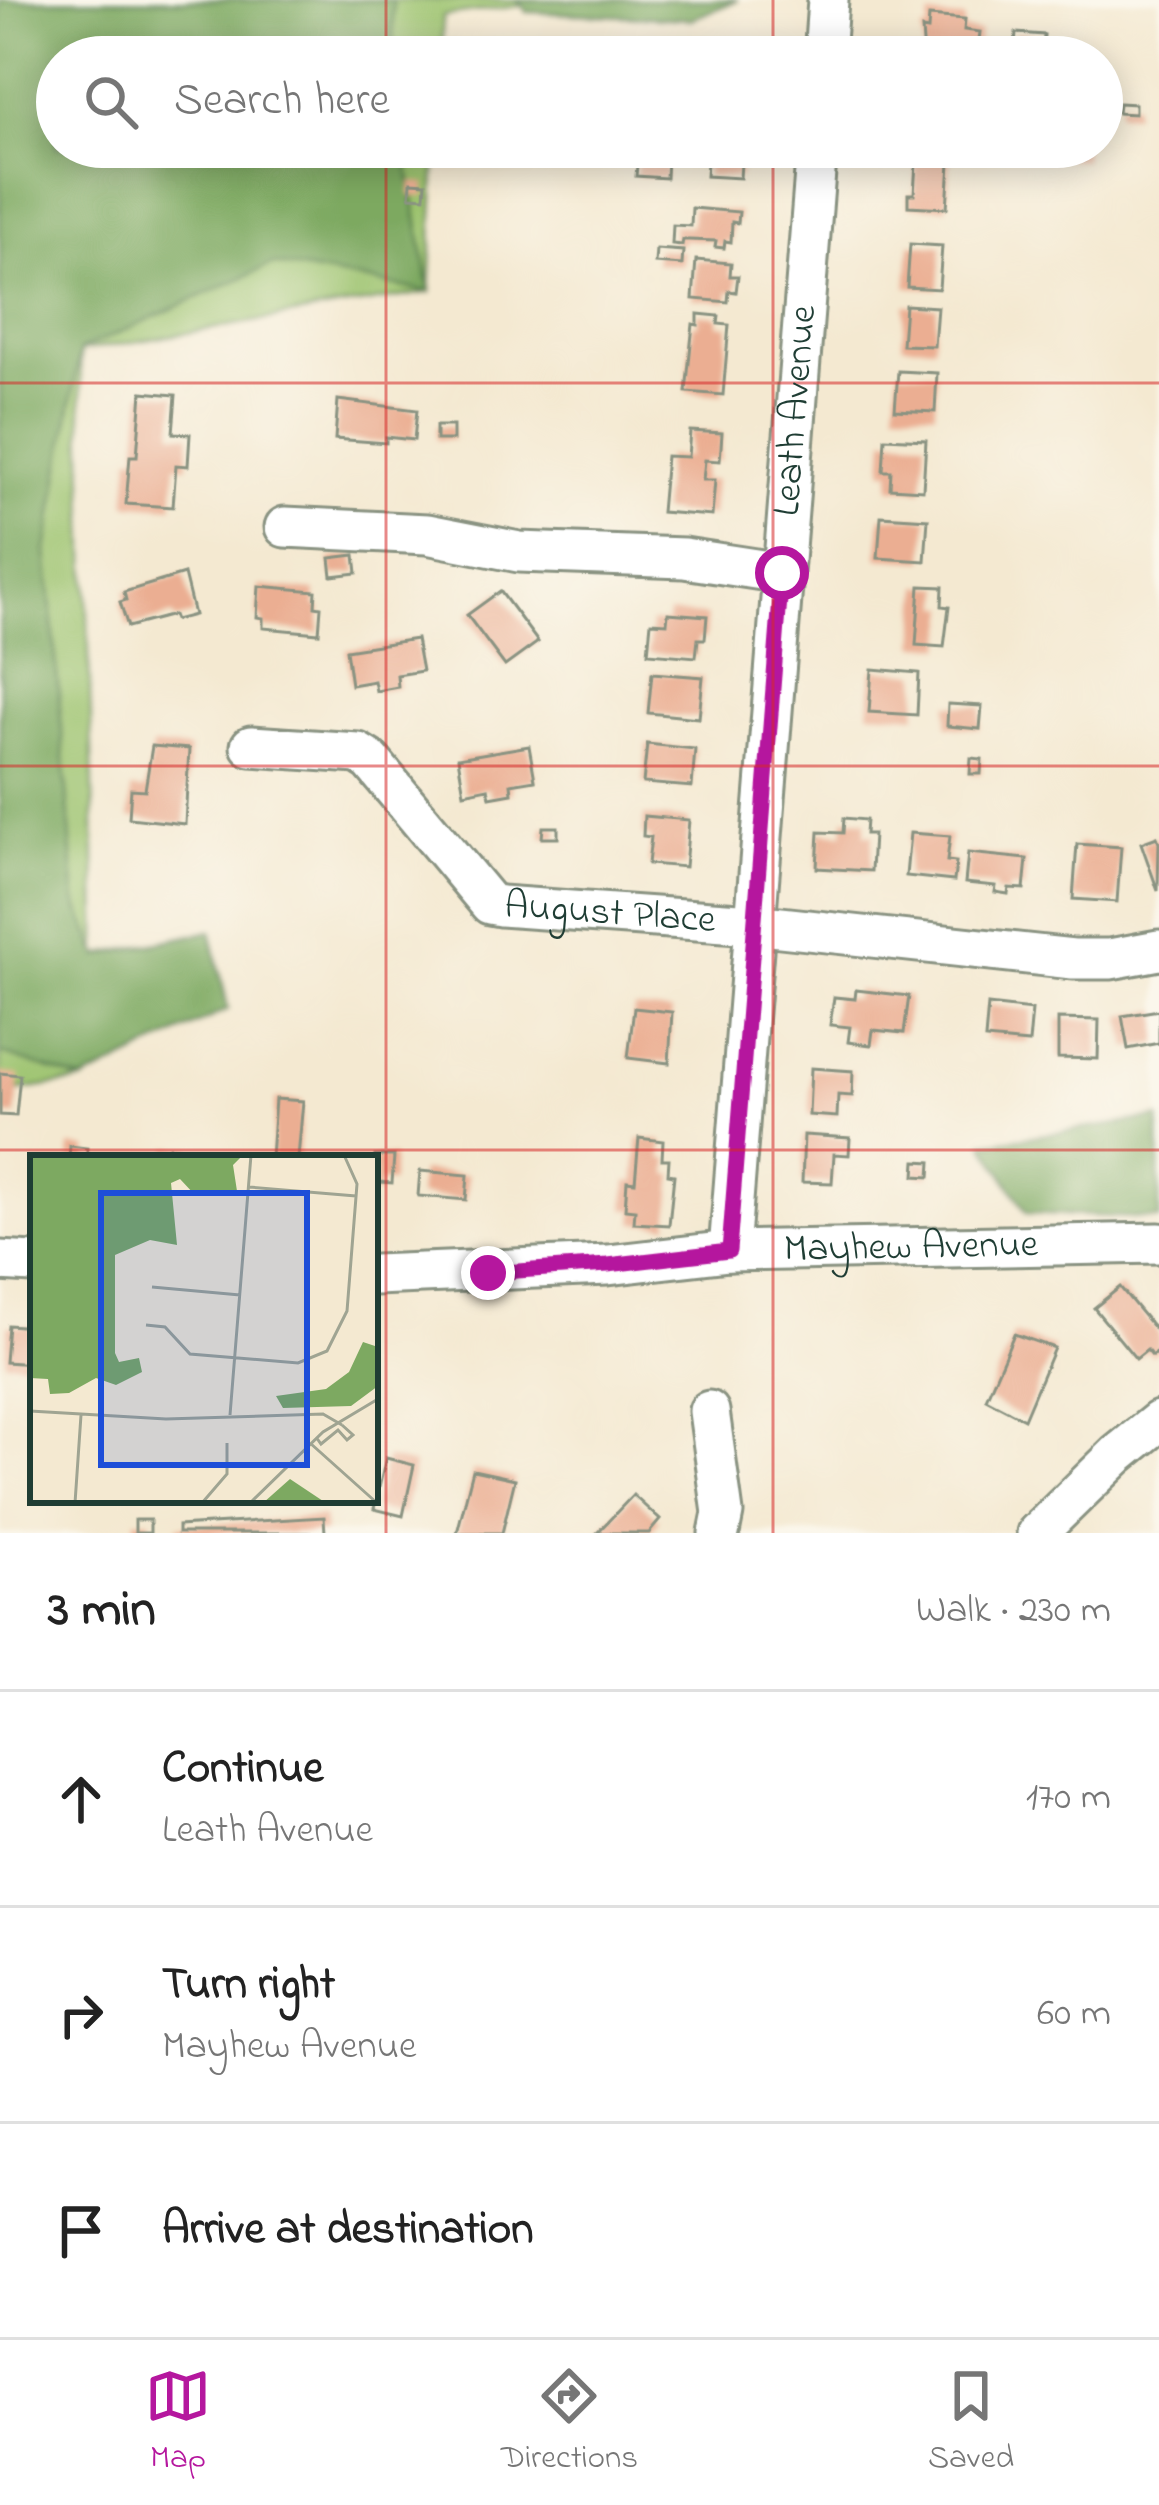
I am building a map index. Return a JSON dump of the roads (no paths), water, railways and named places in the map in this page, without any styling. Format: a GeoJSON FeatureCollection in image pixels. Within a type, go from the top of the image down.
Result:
{"type":"FeatureCollection","features":[{"type":"Feature","properties":{"kind":"street"},"geometry":{"type":"LineString","coordinates":[[826,36],[829,0]]}},
{"type":"Feature","properties":{"kind":"street","name":"Leath Avenue"},"geometry":{"type":"LineString","coordinates":[[729,1251],[815,168]]}},
{"type":"Feature","properties":{"kind":"street"},"geometry":{"type":"LineString","coordinates":[[286,527],[427,535],[518,552],[684,558],[782,573]]}},
{"type":"Feature","properties":{"kind":"street","name":"August Place"},"geometry":{"type":"LineString","coordinates":[[251,746],[350,751],[371,761],[490,904],[753,924],[1073,958],[1159,950]]}},
{"type":"Feature","properties":{"kind":"street","name":"Mayhew Avenue"},"geometry":{"type":"LineString","coordinates":[[378,1274],[608,1265],[729,1251],[1159,1243]]}},
{"type":"Feature","properties":{"kind":"street"},"geometry":{"type":"LineString","coordinates":[[0,1261],[30,1263]]}},
{"type":"Feature","properties":{"kind":"street"},"geometry":{"type":"LineString","coordinates":[[709,1411],[724,1513],[719,1533]]}},
{"type":"Feature","properties":{"kind":"street"},"geometry":{"type":"LineString","coordinates":[[1037,1533],[1159,1421]]}}]}
